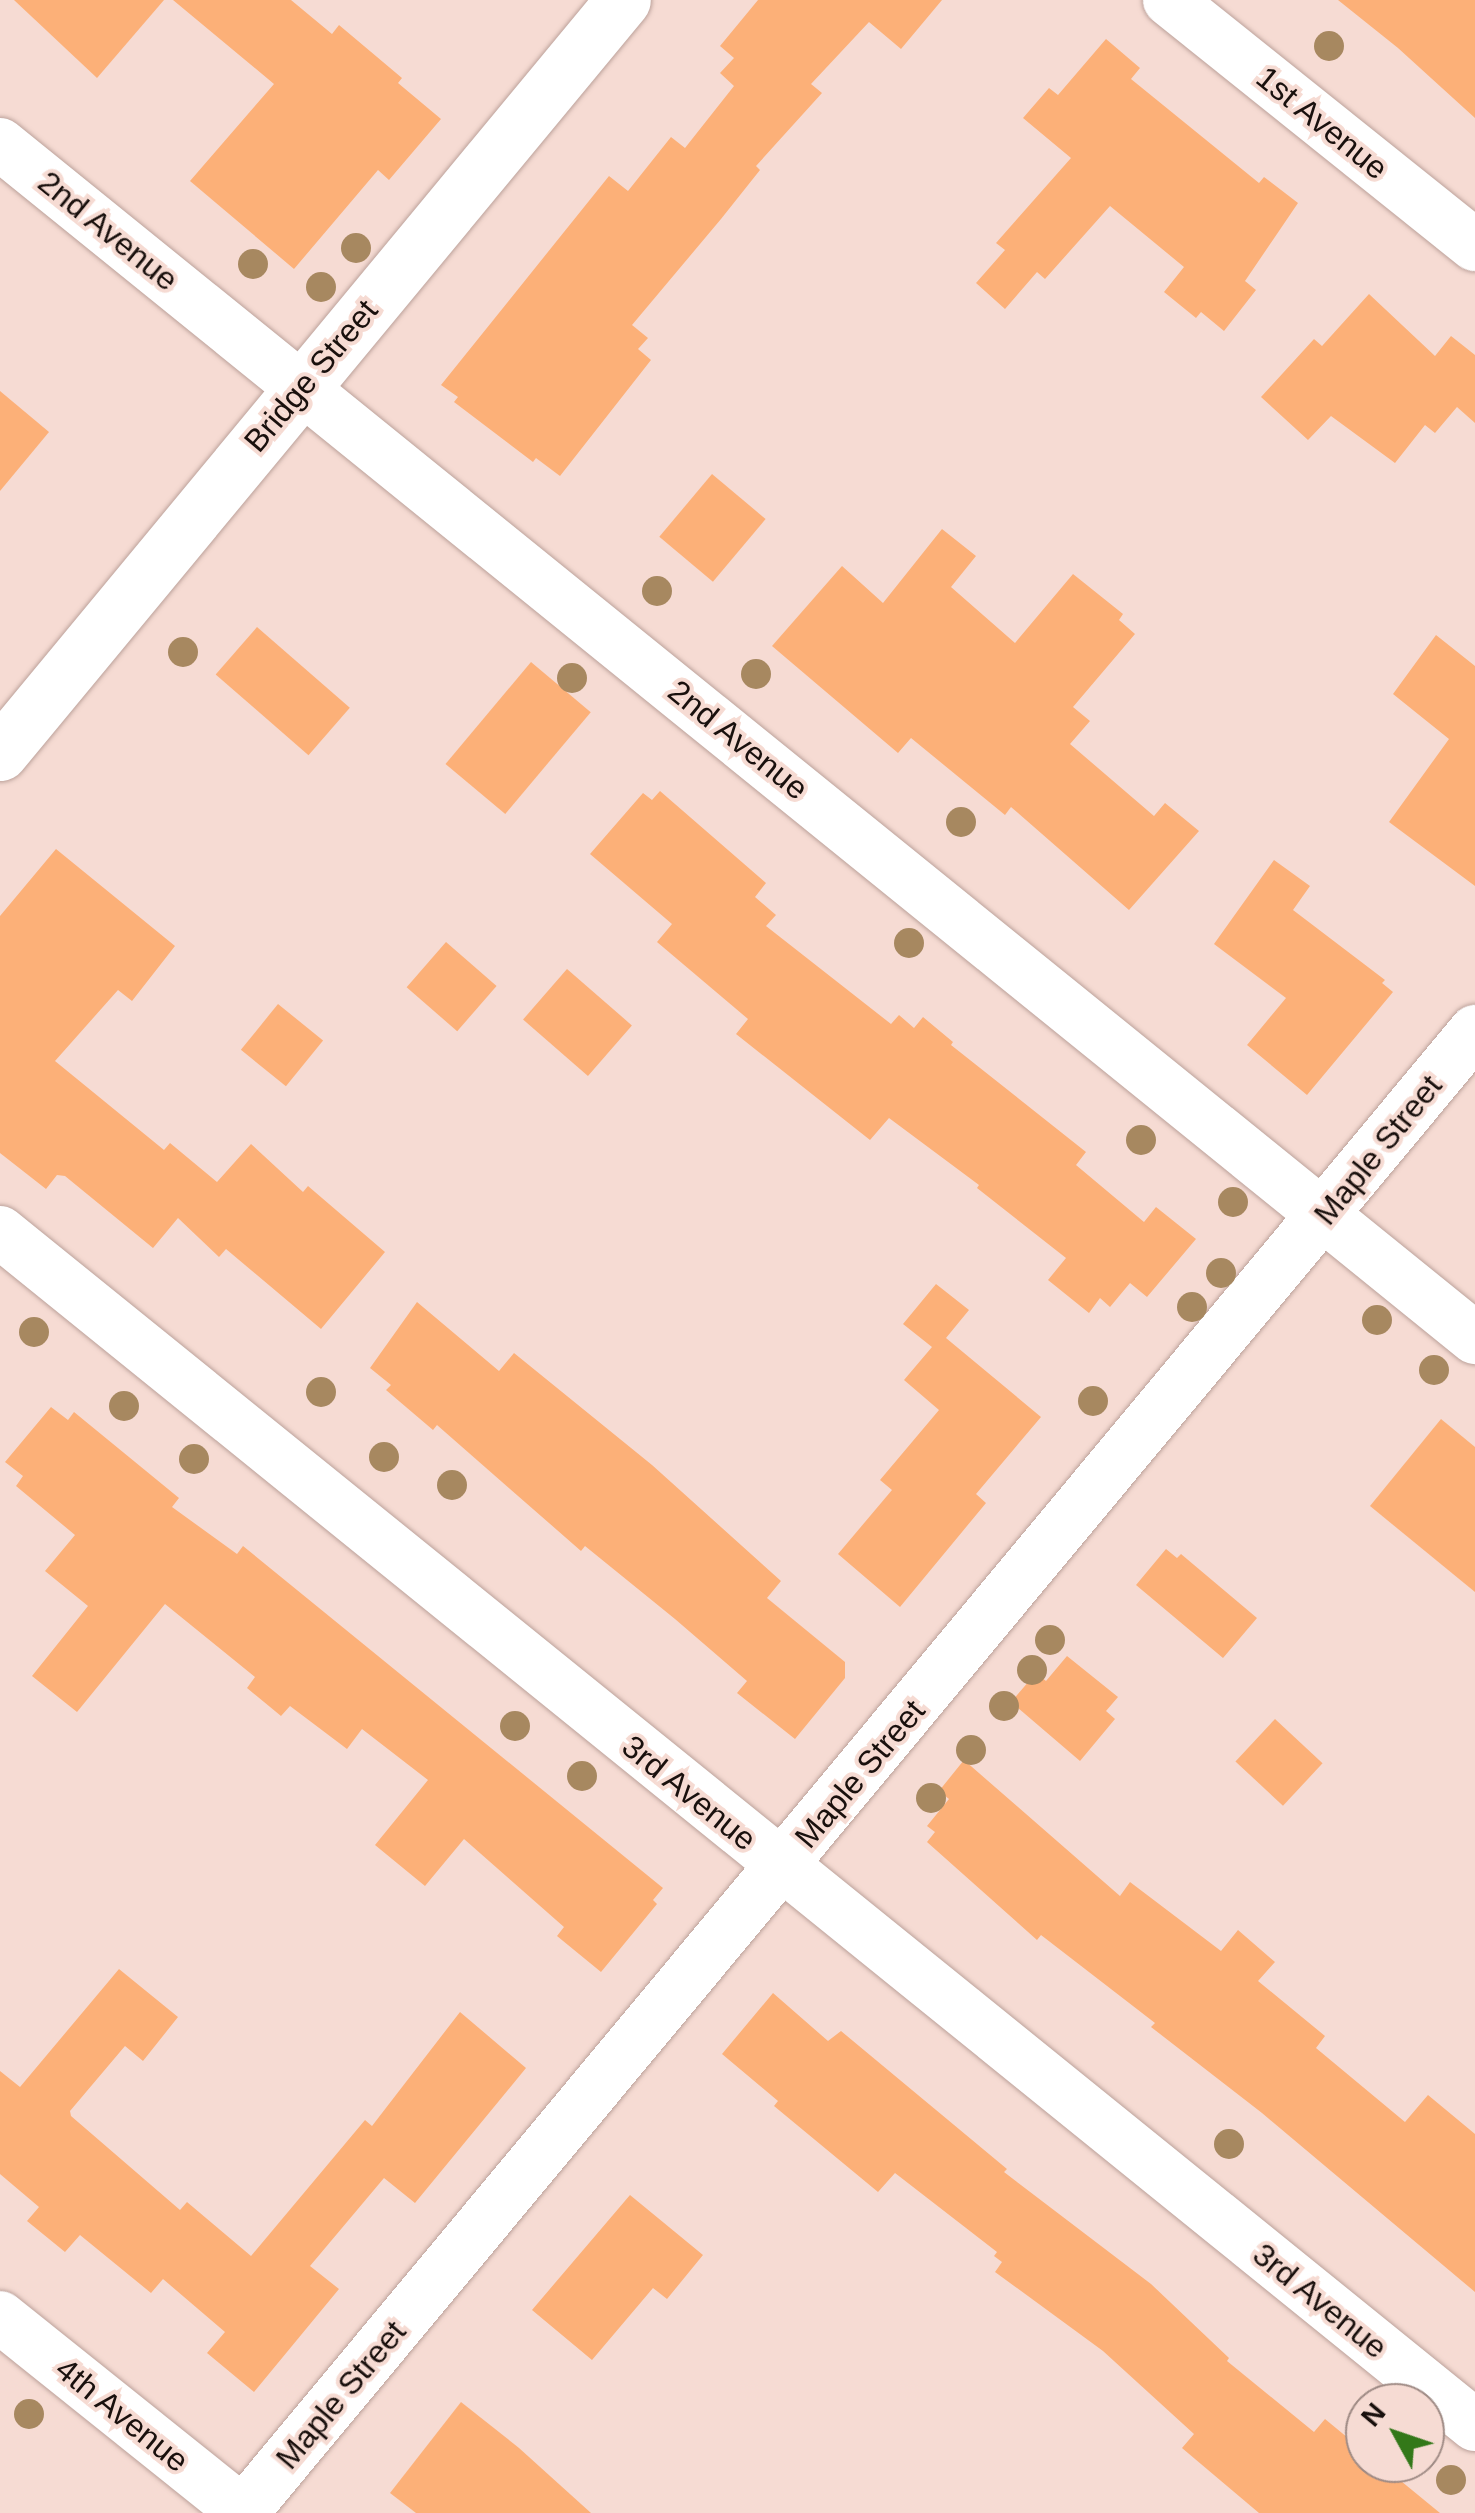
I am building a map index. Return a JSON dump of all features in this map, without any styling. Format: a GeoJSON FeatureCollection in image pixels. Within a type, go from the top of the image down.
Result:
{"type":"FeatureCollection","features":[{"type":"Feature","properties":{"kind":"main road","name":"Bridge Street"},"geometry":{"type":"LineString","coordinates":[[0,753],[623,0]]}},
{"type":"Feature","properties":{"kind":"street","name":"1st Avenue"},"geometry":{"type":"LineString","coordinates":[[1170,0],[1475,245]]}},
{"type":"Feature","properties":{"kind":"street","name":"2nd Avenue"},"geometry":{"type":"LineString","coordinates":[[0,144],[1475,1338]]}},
{"type":"Feature","properties":{"kind":"street","name":"Maple Street"},"geometry":{"type":"LineString","coordinates":[[243,2512],[1475,1031]]}},
{"type":"Feature","properties":{"kind":"street","name":"3rd Avenue"},"geometry":{"type":"LineString","coordinates":[[0,1232],[1475,2425]]}},
{"type":"Feature","properties":{"kind":"street","name":"4th Avenue"},"geometry":{"type":"LineString","coordinates":[[0,2317],[243,2512]]}},
{"type":"Feature","properties":{"kind":"building"},"geometry":{"type":"Polygon","coordinates":[[[14,0],[164,0],[97,78],[14,0]]]}},
{"type":"Feature","properties":{"kind":"building"},"geometry":{"type":"Polygon","coordinates":[[[173,0],[291,0],[332,34],[339,25],[402,78],[398,83],[441,119],[389,180],[378,170],[294,269],[190,181],[274,84],[173,0]]]}},
{"type":"Feature","properties":{"kind":"building"},"geometry":{"type":"Polygon","coordinates":[[[758,0],[942,0],[901,49],[869,22],[811,84],[822,93],[756,166],[760,170],[632,325],[648,338],[638,349],[651,360],[560,476],[536,458],[533,462],[454,402],[458,397],[441,385],[609,176],[628,191],[671,137],[685,148],[734,86],[720,73],[734,58],[720,46],[758,0]]]}},
{"type":"Feature","properties":{"kind":"building"},"geometry":{"type":"Polygon","coordinates":[[[1338,0],[1475,0],[1475,118],[1398,48],[1338,0]]]}},
{"type":"Feature","properties":{"kind":"building"},"geometry":{"type":"Polygon","coordinates":[[[1106,39],[1140,68],[1131,79],[1259,183],[1264,177],[1298,203],[1245,281],[1256,290],[1224,331],[1201,312],[1196,318],[1164,292],[1184,267],[1110,206],[1045,279],[1037,272],[1005,309],[976,283],[1005,250],[996,243],[1071,158],[1023,118],[1049,88],[1058,95],[1106,39]]]}},
{"type":"Feature","properties":{"kind":"building"},"geometry":{"type":"Polygon","coordinates":[[[1369,294],[1435,356],[1451,336],[1475,355],[1475,423],[1457,407],[1435,433],[1425,425],[1395,463],[1331,416],[1308,440],[1261,397],[1314,339],[1322,346],[1369,294]]]}},
{"type":"Feature","properties":{"kind":"building"},"geometry":{"type":"Polygon","coordinates":[[[0,391],[49,432],[0,491],[0,391]]]}},
{"type":"Feature","properties":{"kind":"building"},"geometry":{"type":"Polygon","coordinates":[[[712,474],[766,519],[713,582],[659,537],[712,474]]]}},
{"type":"Feature","properties":{"kind":"building"},"geometry":{"type":"Polygon","coordinates":[[[942,529],[976,556],[951,587],[1015,643],[1073,574],[1123,614],[1119,620],[1135,634],[1073,707],[1090,721],[1070,744],[1154,816],[1165,803],[1199,831],[1129,910],[1011,807],[1005,815],[911,738],[898,753],[772,646],[842,566],[883,603],[942,529]]]}},
{"type":"Feature","properties":{"kind":"building"},"geometry":{"type":"Polygon","coordinates":[[[257,627],[350,708],[308,755],[216,675],[257,627]]]}},
{"type":"Feature","properties":{"kind":"building"},"geometry":{"type":"Polygon","coordinates":[[[1436,635],[1475,666],[1475,886],[1389,822],[1449,739],[1393,694],[1436,635]]]}},
{"type":"Feature","properties":{"kind":"building"},"geometry":{"type":"Polygon","coordinates":[[[531,662],[591,712],[505,814],[446,764],[531,662]]]}},
{"type":"Feature","properties":{"kind":"building"},"geometry":{"type":"Polygon","coordinates":[[[660,791],[766,883],[755,897],[776,915],[766,926],[891,1024],[899,1015],[914,1028],[923,1017],[953,1042],[951,1045],[1086,1152],[1076,1165],[1144,1222],[1156,1207],[1196,1239],[1147,1297],[1130,1283],[1110,1307],[1100,1298],[1089,1313],[1048,1280],[1066,1258],[977,1188],[979,1185],[889,1118],[870,1140],[736,1034],[748,1019],[657,942],[672,924],[590,854],[643,793],[652,800],[660,791]]]}},
{"type":"Feature","properties":{"kind":"building"},"geometry":{"type":"Polygon","coordinates":[[[56,849],[175,946],[132,1001],[118,990],[55,1061],[164,1150],[170,1143],[217,1182],[251,1144],[303,1192],[308,1186],[385,1252],[321,1329],[226,1249],[219,1257],[178,1218],[153,1248],[65,1176],[57,1175],[46,1189],[0,1153],[0,916],[56,849]]]}},
{"type":"Feature","properties":{"kind":"building"},"geometry":{"type":"Polygon","coordinates":[[[1274,860],[1310,886],[1293,910],[1385,980],[1382,983],[1393,992],[1307,1095],[1247,1045],[1286,998],[1214,944],[1274,860]]]}},
{"type":"Feature","properties":{"kind":"building"},"geometry":{"type":"Polygon","coordinates":[[[446,942],[497,986],[457,1031],[407,987],[446,942]]]}},
{"type":"Feature","properties":{"kind":"building"},"geometry":{"type":"Polygon","coordinates":[[[567,969],[632,1025],[588,1076],[523,1020],[567,969]]]}},
{"type":"Feature","properties":{"kind":"building"},"geometry":{"type":"Polygon","coordinates":[[[278,1004],[323,1041],[286,1086],[241,1050],[278,1004]]]}},
{"type":"Feature","properties":{"kind":"building"},"geometry":{"type":"Polygon","coordinates":[[[936,1284],[969,1310],[946,1338],[1041,1417],[976,1494],[986,1503],[900,1607],[838,1554],[892,1490],[880,1480],[939,1410],[904,1380],[932,1347],[903,1324],[936,1284]]]}},
{"type":"Feature","properties":{"kind":"building"},"geometry":{"type":"Polygon","coordinates":[[[417,1302],[499,1371],[514,1353],[652,1465],[781,1581],[767,1598],[845,1662],[845,1678],[795,1739],[737,1693],[747,1681],[675,1619],[585,1546],[581,1551],[437,1425],[433,1430],[386,1390],[391,1385],[370,1368],[417,1302]]]}},
{"type":"Feature","properties":{"kind":"building"},"geometry":{"type":"Polygon","coordinates":[[[51,1407],[68,1420],[74,1412],[179,1498],[172,1507],[237,1554],[243,1546],[663,1888],[653,1900],[657,1904],[601,1972],[557,1936],[564,1927],[464,1839],[425,1886],[375,1845],[428,1780],[362,1729],[347,1749],[290,1706],[281,1716],[247,1688],[255,1677],[165,1604],[77,1712],[32,1676],[88,1606],[45,1571],[75,1535],[16,1486],[23,1476],[5,1462],[51,1407]]]}},
{"type":"Feature","properties":{"kind":"building"},"geometry":{"type":"Polygon","coordinates":[[[1441,1419],[1475,1447],[1475,1592],[1370,1506],[1441,1419]]]}},
{"type":"Feature","properties":{"kind":"building"},"geometry":{"type":"Polygon","coordinates":[[[1166,1549],[1177,1558],[1181,1554],[1257,1618],[1223,1658],[1136,1585],[1166,1549]]]}},
{"type":"Feature","properties":{"kind":"building"},"geometry":{"type":"Polygon","coordinates":[[[1067,1656],[1118,1697],[1106,1711],[1115,1719],[1080,1761],[1011,1702],[1036,1673],[1046,1681],[1067,1656]]]}},
{"type":"Feature","properties":{"kind":"building"},"geometry":{"type":"Polygon","coordinates":[[[1275,1719],[1323,1763],[1283,1806],[1235,1761],[1275,1719]]]}},
{"type":"Feature","properties":{"kind":"building"},"geometry":{"type":"Polygon","coordinates":[[[964,1760],[1120,1896],[1130,1882],[1221,1951],[1238,1930],[1275,1962],[1258,1981],[1325,2036],[1316,2048],[1405,2122],[1428,2095],[1475,2134],[1475,2292],[1262,2113],[1151,2027],[1155,2023],[1041,1935],[1037,1940],[927,1842],[935,1832],[927,1826],[949,1799],[939,1791],[964,1760]]]}},
{"type":"Feature","properties":{"kind":"building"},"geometry":{"type":"Polygon","coordinates":[[[119,1969],[178,2017],[143,2061],[125,2046],[70,2111],[71,2116],[180,2210],[187,2202],[251,2256],[365,2120],[372,2126],[460,2012],[526,2068],[415,2203],[384,2178],[310,2266],[339,2289],[254,2392],[207,2353],[225,2332],[163,2279],[151,2293],[80,2235],[65,2252],[27,2221],[39,2207],[0,2174],[0,2071],[20,2087],[119,1969]]]}},
{"type":"Feature","properties":{"kind":"building"},"geometry":{"type":"Polygon","coordinates":[[[773,1993],[828,2041],[841,2031],[1007,2169],[1004,2172],[1151,2284],[1229,2358],[1227,2361],[1314,2432],[1325,2419],[1345,2436],[1345,2483],[1403,2483],[1440,2513],[1259,2513],[1182,2448],[1194,2434],[1103,2351],[995,2272],[1002,2262],[994,2256],[997,2252],[895,2173],[878,2192],[774,2106],[778,2101],[722,2054],[773,1993]]]}},
{"type":"Feature","properties":{"kind":"building"},"geometry":{"type":"Polygon","coordinates":[[[630,2195],[703,2255],[667,2299],[653,2288],[592,2360],[532,2310],[630,2195]]]}},
{"type":"Feature","properties":{"kind":"building"},"geometry":{"type":"Polygon","coordinates":[[[461,2402],[591,2513],[416,2513],[390,2493],[461,2402]]]}}]}
